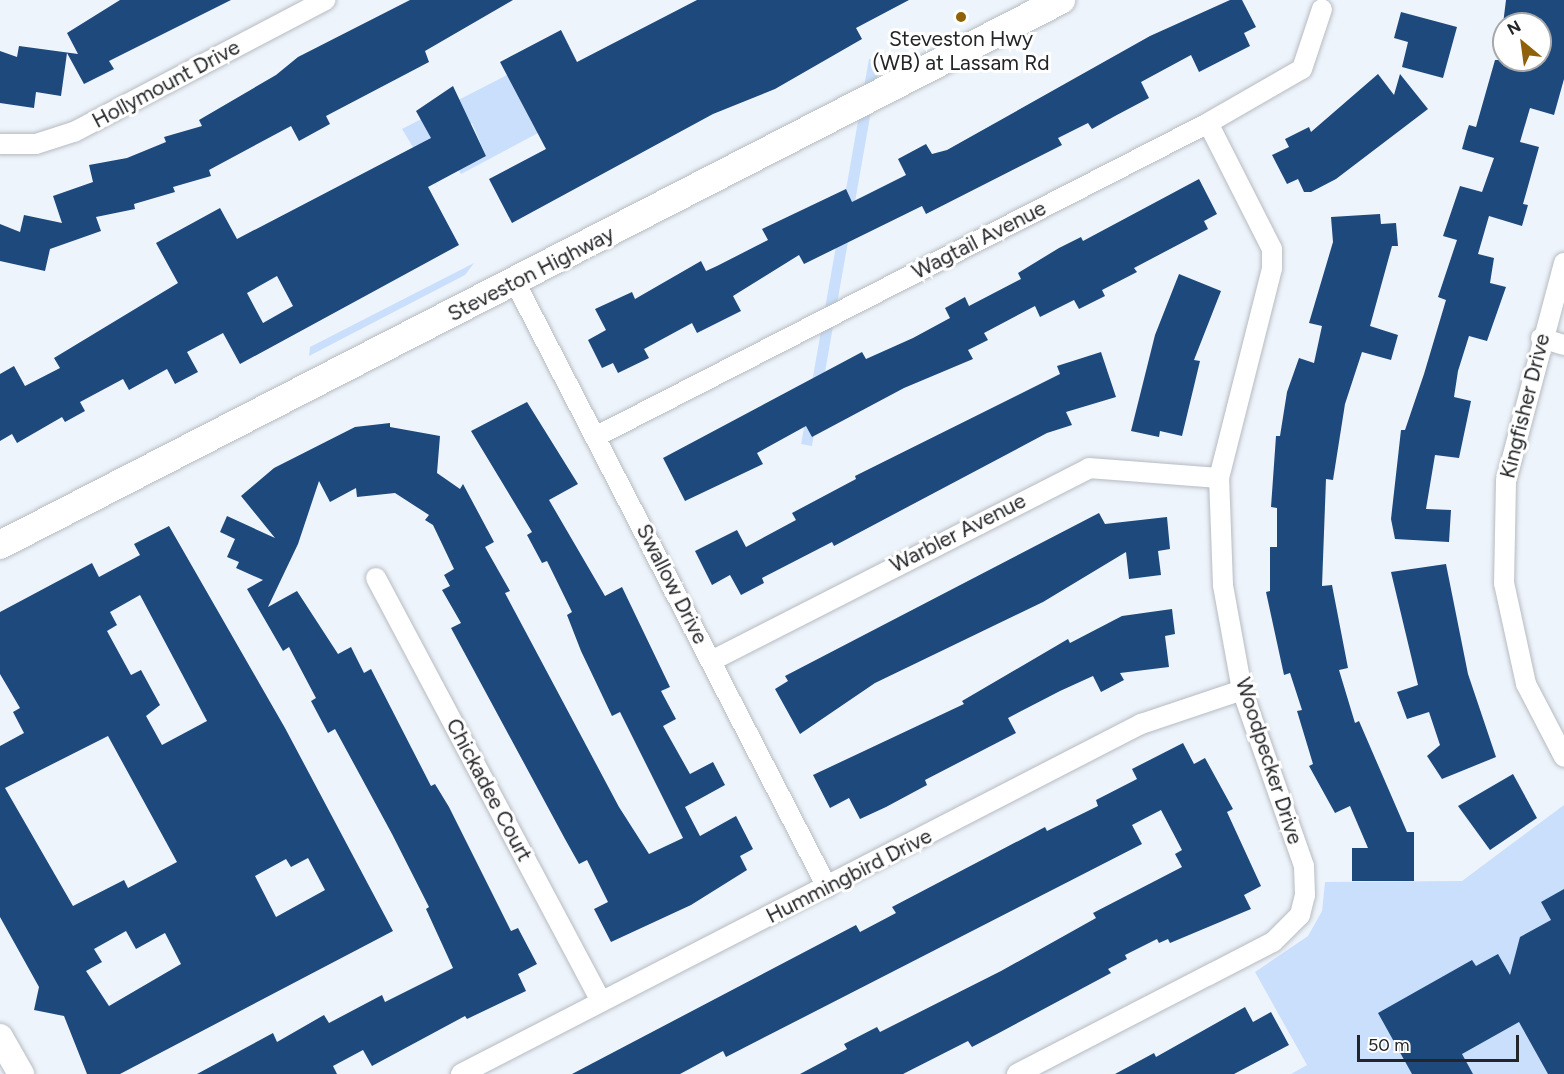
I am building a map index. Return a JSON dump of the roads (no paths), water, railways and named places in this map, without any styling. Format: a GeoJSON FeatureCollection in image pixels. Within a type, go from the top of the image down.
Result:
{"type":"FeatureCollection","features":[{"type":"Feature","properties":{"kind":"main road","name":"Steveston Highway"},"geometry":{"type":"LineString","coordinates":[[0,545],[1060,0]]}},
{"type":"Feature","properties":{"kind":"street","name":"Hollymount Drive"},"geometry":{"type":"LineString","coordinates":[[0,144],[36,144],[74,132],[325,0]]}},
{"type":"Feature","properties":{"kind":"street","name":"Wagtail Avenue"},"geometry":{"type":"LineString","coordinates":[[597,436],[1208,123],[1302,69],[1322,9]]}},
{"type":"Feature","properties":{"kind":"street","name":"Woodpecker Drive"},"geometry":{"type":"LineString","coordinates":[[1017,1074],[1273,942],[1300,915],[1305,896],[1304,866],[1242,690],[1223,585],[1219,478],[1272,268],[1272,249],[1208,123]]}},
{"type":"Feature","properties":{"kind":"street","name":"Kingfisher Drive"},"geometry":{"type":"LineString","coordinates":[[1564,263],[1541,338],[1506,481],[1503,583],[1526,684],[1564,757]]}},
{"type":"Feature","properties":{"kind":"street","name":"Swallow Drive"},"geometry":{"type":"LineString","coordinates":[[515,282],[597,436],[827,887]]}},
{"type":"Feature","properties":{"kind":"street"},"geometry":{"type":"LineString","coordinates":[[1541,338],[1564,345]]}},
{"type":"Feature","properties":{"kind":"street","name":"Warbler Avenue"},"geometry":{"type":"LineString","coordinates":[[711,661],[1089,468],[1219,478]]}},
{"type":"Feature","properties":{"kind":"street","name":"Chickadee Court"},"geometry":{"type":"LineString","coordinates":[[376,578],[601,1001]]}},
{"type":"Feature","properties":{"kind":"street","name":"Hummingbird Drive"},"geometry":{"type":"LineString","coordinates":[[461,1074],[1141,724],[1242,690]]}},
{"type":"Feature","properties":{"kind":"street"},"geometry":{"type":"LineString","coordinates":[[0,1037],[21,1074]]}},
{"type":"Feature","properties":{"kind":"place","name":"Steveston Hwy (WB) at Lassam Rd"},"geometry":{"type":"Point","coordinates":[961,17]}}]}
